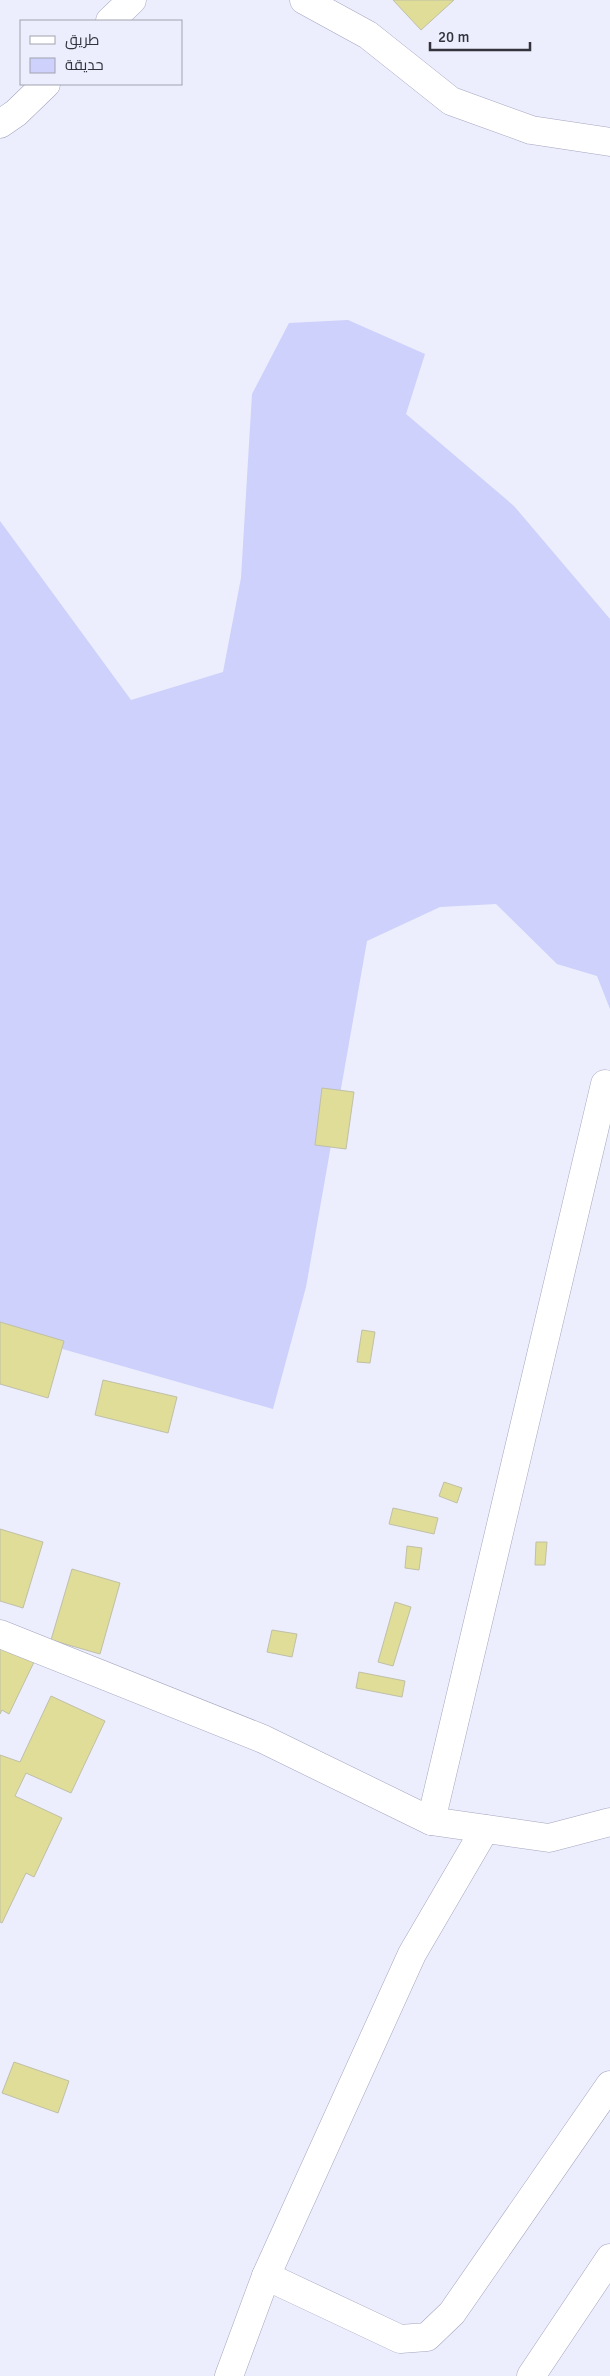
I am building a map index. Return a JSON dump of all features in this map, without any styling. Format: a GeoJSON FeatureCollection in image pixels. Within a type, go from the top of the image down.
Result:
{"type":"FeatureCollection","features":[{"type":"Feature","properties":{"kind":"street"},"geometry":{"type":"LineString","coordinates":[[111,20],[132,0]]}},
{"type":"Feature","properties":{"kind":"street"},"geometry":{"type":"LineString","coordinates":[[304,0],[368,35],[451,101],[531,130],[610,142]]}},
{"type":"Feature","properties":{"kind":"street"},"geometry":{"type":"LineString","coordinates":[[0,124],[16,113],[45,85]]}},
{"type":"Feature","properties":{"kind":"street"},"geometry":{"type":"LineString","coordinates":[[431,1821],[605,1084]]}},
{"type":"Feature","properties":{"kind":"street"},"geometry":{"type":"LineString","coordinates":[[0,1634],[263,1739],[431,1821],[549,1838],[610,1822]]}},
{"type":"Feature","properties":{"kind":"street"},"geometry":{"type":"LineString","coordinates":[[229,2376],[266,2276],[412,1954],[485,1829]]}},
{"type":"Feature","properties":{"kind":"street"},"geometry":{"type":"LineString","coordinates":[[266,2276],[400,2338],[427,2337],[452,2313],[610,2086]]}},
{"type":"Feature","properties":{"kind":"street"},"geometry":{"type":"LineString","coordinates":[[531,2376],[610,2258]]}},
{"type":"Feature","properties":{"kind":"green space"},"geometry":{"type":"Polygon","coordinates":[[[348,320],[425,354],[406,414],[514,506],[610,619],[610,1009],[597,976],[557,964],[496,904],[440,907],[367,941],[306,1287],[273,1409],[24,1338],[0,1328],[0,521],[131,700],[223,672],[241,578],[252,394],[289,323],[348,320]]]}},
{"type":"Feature","properties":{"kind":"building"},"geometry":{"type":"Polygon","coordinates":[[[393,0],[454,0],[421,30],[393,0]]]}},
{"type":"Feature","properties":{"kind":"building"},"geometry":{"type":"Polygon","coordinates":[[[322,1088],[354,1092],[346,1149],[315,1145],[322,1088]]]}},
{"type":"Feature","properties":{"kind":"building"},"geometry":{"type":"Polygon","coordinates":[[[0,1322],[64,1341],[48,1398],[0,1384],[0,1322]]]}},
{"type":"Feature","properties":{"kind":"building"},"geometry":{"type":"Polygon","coordinates":[[[362,1330],[375,1332],[370,1363],[357,1362],[362,1330]]]}},
{"type":"Feature","properties":{"kind":"building"},"geometry":{"type":"Polygon","coordinates":[[[103,1380],[177,1397],[168,1433],[95,1415],[103,1380]]]}},
{"type":"Feature","properties":{"kind":"building"},"geometry":{"type":"Polygon","coordinates":[[[444,1482],[462,1488],[457,1503],[439,1496],[444,1482]]]}},
{"type":"Feature","properties":{"kind":"building"},"geometry":{"type":"Polygon","coordinates":[[[393,1508],[438,1518],[434,1534],[389,1524],[393,1508]]]}},
{"type":"Feature","properties":{"kind":"building"},"geometry":{"type":"Polygon","coordinates":[[[0,1529],[43,1542],[23,1608],[0,1601],[0,1529]]]}},
{"type":"Feature","properties":{"kind":"building"},"geometry":{"type":"Polygon","coordinates":[[[536,1542],[547,1542],[545,1565],[535,1565],[536,1542]]]}},
{"type":"Feature","properties":{"kind":"building"},"geometry":{"type":"Polygon","coordinates":[[[407,1546],[422,1548],[419,1570],[405,1568],[407,1546]]]}},
{"type":"Feature","properties":{"kind":"building"},"geometry":{"type":"Polygon","coordinates":[[[72,1569],[120,1583],[100,1654],[51,1640],[72,1569]]]}},
{"type":"Feature","properties":{"kind":"building"},"geometry":{"type":"Polygon","coordinates":[[[395,1602],[411,1607],[393,1666],[378,1662],[395,1602]]]}},
{"type":"Feature","properties":{"kind":"building"},"geometry":{"type":"Polygon","coordinates":[[[272,1630],[297,1634],[292,1657],[267,1652],[272,1630]]]}},
{"type":"Feature","properties":{"kind":"building"},"geometry":{"type":"Polygon","coordinates":[[[0,1642],[35,1660],[9,1714],[2,1710],[0,1714],[0,1642]]]}},
{"type":"Feature","properties":{"kind":"building"},"geometry":{"type":"Polygon","coordinates":[[[359,1672],[405,1681],[402,1697],[356,1688],[359,1672]]]}},
{"type":"Feature","properties":{"kind":"building"},"geometry":{"type":"Polygon","coordinates":[[[51,1696],[105,1721],[71,1793],[26,1773],[15,1796],[62,1818],[34,1877],[26,1873],[2,1923],[0,1922],[0,1755],[20,1762],[51,1696]]]}},
{"type":"Feature","properties":{"kind":"building"},"geometry":{"type":"Polygon","coordinates":[[[14,2062],[69,2081],[58,2113],[2,2093],[14,2062]]]}}]}
